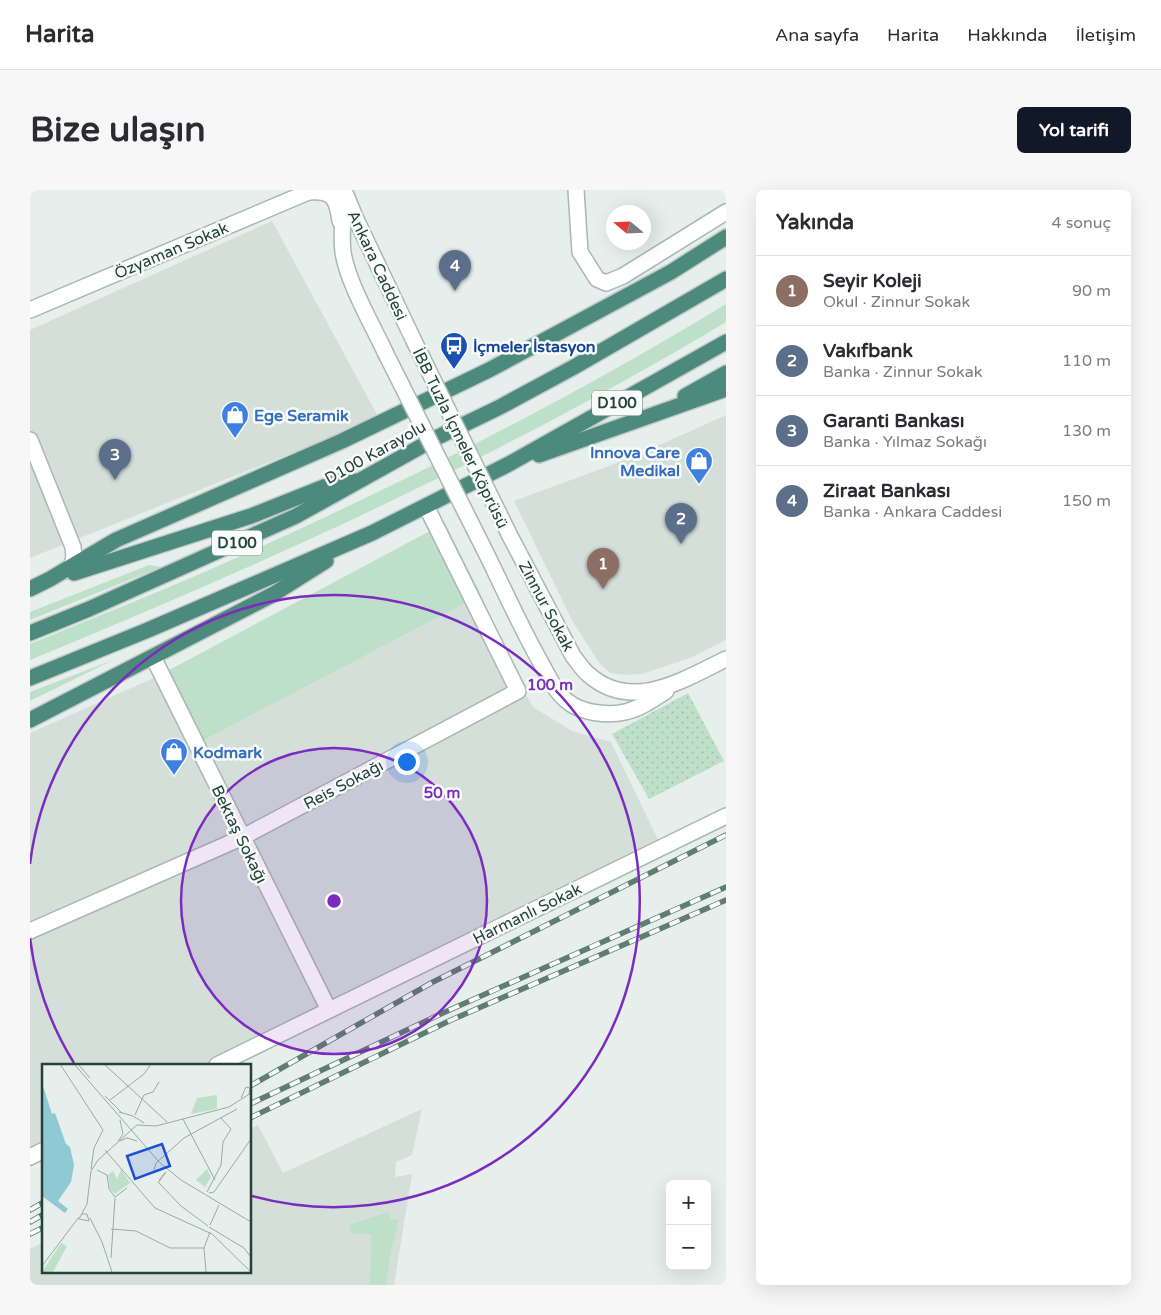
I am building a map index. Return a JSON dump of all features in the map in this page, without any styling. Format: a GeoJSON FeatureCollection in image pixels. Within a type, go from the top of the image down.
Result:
{"type":"FeatureCollection","features":[{"type":"Feature","properties":{"kind":"highway"},"geometry":{"type":"LineString","coordinates":[[50,580],[116,540],[342,442],[489,370],[671,272],[726,237]]}},
{"type":"Feature","properties":{"kind":"highway","name":"D100 Karayolu"},"geometry":{"type":"LineString","coordinates":[[30,633],[89,609],[296,516],[438,437],[498,408],[574,367],[726,279]]}},
{"type":"Feature","properties":{"kind":"highway","name":"D100"},"geometry":{"type":"LineString","coordinates":[[30,678],[148,630],[372,533],[508,464],[726,342]]}},
{"type":"Feature","properties":{"kind":"highway"},"geometry":{"type":"LineString","coordinates":[[646,417],[726,374]]}},
{"type":"Feature","properties":{"kind":"highway"},"geometry":{"type":"LineString","coordinates":[[508,464],[583,440],[726,389]]}},
{"type":"Feature","properties":{"kind":"highway"},"geometry":{"type":"LineString","coordinates":[[30,589],[50,580],[251,516],[333,484],[438,437]]}},
{"type":"Feature","properties":{"kind":"highway"},"geometry":{"type":"LineString","coordinates":[[30,720],[272,595],[372,533]]}},
{"type":"Feature","properties":{"kind":"street","name":"Ankara Caddesi"},"geometry":{"type":"LineString","coordinates":[[343,190],[344,207],[341,233],[343,254],[348,273],[385,352]]}},
{"type":"Feature","properties":{"kind":"street","name":"Ankara Caddesi"},"geometry":{"type":"LineString","coordinates":[[343,190],[413,339]]}},
{"type":"Feature","properties":{"kind":"street"},"geometry":{"type":"LineString","coordinates":[[576,190],[580,252],[597,279],[606,283],[622,276],[726,212]]}},
{"type":"Feature","properties":{"kind":"street"},"geometry":{"type":"LineString","coordinates":[[311,191],[327,192],[333,196],[339,212],[341,233]]}},
{"type":"Feature","properties":{"kind":"street","name":"Özyaman Sokak"},"geometry":{"type":"LineString","coordinates":[[30,310],[311,191]]}},
{"type":"Feature","properties":{"kind":"street","name":"İBB Tuzla İçmeler Köprüsü"},"geometry":{"type":"LineString","coordinates":[[413,339],[510,536]]}},
{"type":"Feature","properties":{"kind":"street","name":"İBB Tuzla İçmeler Köprüsü"},"geometry":{"type":"LineString","coordinates":[[385,352],[531,646],[553,685],[567,701],[582,710],[606,714],[625,712],[641,706],[686,678]]}},
{"type":"Feature","properties":{"kind":"street"},"geometry":{"type":"LineString","coordinates":[[30,440],[73,546],[74,557],[71,567],[50,580]]}},
{"type":"Feature","properties":{"kind":"street","name":"Reis Sokağı"},"geometry":{"type":"LineString","coordinates":[[30,931],[242,838],[518,692],[426,506]]}},
{"type":"Feature","properties":{"kind":"street","name":"Zinnur Sokak"},"geometry":{"type":"LineString","coordinates":[[510,536],[573,656],[592,677],[609,688],[628,692],[644,692],[664,688],[726,659]]}},
{"type":"Feature","properties":{"kind":"street","name":"Bektaş Sokağı"},"geometry":{"type":"LineString","coordinates":[[153,657],[329,1010]]}},
{"type":"Feature","properties":{"kind":"street","name":"Harmanlı Sokak"},"geometry":{"type":"LineString","coordinates":[[219,1064],[726,816]]}},
{"type":"Feature","properties":{"kind":"street"},"geometry":{"type":"LineString","coordinates":[[30,1157],[42,1151]]}},
{"type":"Feature","properties":{"kind":"shaded area"},"geometry":{"type":"Polygon","coordinates":[[[272,221],[379,418],[30,558],[30,330],[272,221]]]}},
{"type":"Feature","properties":{"kind":"shaded area"},"geometry":{"type":"Polygon","coordinates":[[[726,415],[726,640],[692,657],[642,674],[625,675],[611,673],[600,664],[573,622],[514,501],[633,457],[726,415]]]}},
{"type":"Feature","properties":{"kind":"shaded area"},"geometry":{"type":"Polygon","coordinates":[[[481,595],[533,707],[572,731],[611,742],[664,852],[235,1064],[42,1064],[42,1161],[30,1167],[30,733],[156,677],[193,746],[481,595]]]}},
{"type":"Feature","properties":{"kind":"shaded area"},"geometry":{"type":"Polygon","coordinates":[[[422,1109],[412,1155],[396,1162],[395,1177],[412,1174],[394,1285],[30,1285],[30,1249],[42,1243],[42,1272],[251,1272],[251,1128],[258,1125],[283,1173],[422,1109]]]}},
{"type":"Feature","properties":{"kind":"green space"},"geometry":{"type":"Polygon","coordinates":[[[726,304],[726,322],[642,371],[472,462],[208,585],[30,660],[30,644],[200,574],[436,464],[612,371],[726,304]]]}},
{"type":"Feature","properties":{"kind":"green space"},"geometry":{"type":"Polygon","coordinates":[[[445,523],[481,595],[193,746],[156,677],[445,523]]]}},
{"type":"Feature","properties":{"kind":"green space"},"geometry":{"type":"Polygon","coordinates":[[[149,565],[161,567],[30,620],[30,612],[149,565]]]}},
{"type":"Feature","properties":{"kind":"green space"},"geometry":{"type":"Polygon","coordinates":[[[113,660],[30,701],[30,692],[113,660]]]}},
{"type":"Feature","properties":{"kind":"green space"},"geometry":{"type":"Polygon","coordinates":[[[688,693],[724,761],[649,799],[612,734],[688,693]]]}},
{"type":"Feature","properties":{"kind":"green space"},"geometry":{"type":"Polygon","coordinates":[[[388,1212],[391,1220],[399,1219],[391,1251],[386,1285],[370,1285],[371,1234],[351,1234],[349,1225],[388,1212]]]}},
{"type":"Feature","properties":{"kind":"railway"},"geometry":{"type":"LineString","coordinates":[[251,1085],[433,982],[726,835]]}},
{"type":"Feature","properties":{"kind":"railway"},"geometry":{"type":"LineString","coordinates":[[251,1104],[445,1012],[726,887]]}},
{"type":"Feature","properties":{"kind":"railway"},"geometry":{"type":"LineString","coordinates":[[251,1118],[449,1021],[726,900]]}},
{"type":"Feature","properties":{"kind":"railway"},"geometry":{"type":"LineString","coordinates":[[30,1210],[42,1203]]}},
{"type":"Feature","properties":{"kind":"railway"},"geometry":{"type":"LineString","coordinates":[[30,1222],[42,1215]]}},
{"type":"Feature","properties":{"kind":"railway"},"geometry":{"type":"LineString","coordinates":[[30,1234],[42,1228]]}},
{"type":"Feature","properties":{"kind":"place","name":"Ziraat Bankası"},"geometry":{"type":"Point","coordinates":[455,291]}},
{"type":"Feature","properties":{"kind":"place","name":"İçmeler İstasyon"},"geometry":{"type":"Point","coordinates":[454,370]}},
{"type":"Feature","properties":{"kind":"place","name":"Ege Seramik"},"geometry":{"type":"Point","coordinates":[235,439]}},
{"type":"Feature","properties":{"kind":"place","name":"Garanti Bankası"},"geometry":{"type":"Point","coordinates":[115,480]}},
{"type":"Feature","properties":{"kind":"place","name":"Innova Care Medikal"},"geometry":{"type":"Point","coordinates":[699,485]}},
{"type":"Feature","properties":{"kind":"place","name":"Vakıfbank"},"geometry":{"type":"Point","coordinates":[681,544]}},
{"type":"Feature","properties":{"kind":"place","name":"Seyir Koleji"},"geometry":{"type":"Point","coordinates":[603,589]}},
{"type":"Feature","properties":{"kind":"place","name":"Kodmark"},"geometry":{"type":"Point","coordinates":[174,776]}}]}
